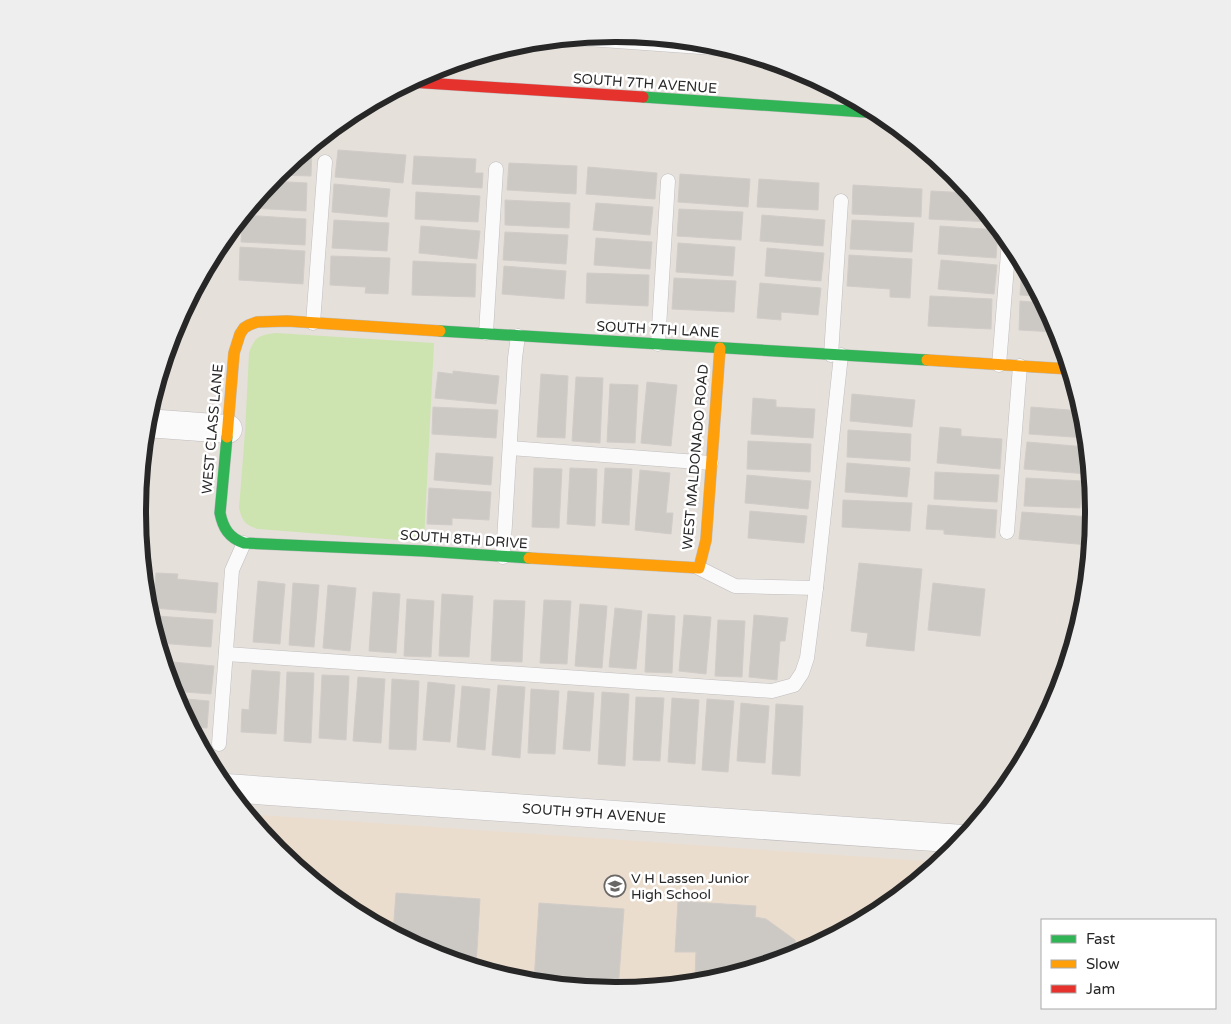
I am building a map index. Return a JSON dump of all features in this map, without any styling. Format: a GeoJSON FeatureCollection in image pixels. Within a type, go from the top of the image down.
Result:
{"type":"FeatureCollection","features":[{"type":"Feature","properties":{"kind":"street","name":"SOUTH 7TH AVENUE"},"geometry":{"type":"LineString","coordinates":[[425,83],[860,112]]}},
{"type":"Feature","properties":{"kind":"street","name":"SOUTH 7TH LANE"},"geometry":{"type":"LineString","coordinates":[[245,326],[266,321],[313,323],[1062,369]]}},
{"type":"Feature","properties":{"kind":"street","name":"WEST CLASS LANE"},"geometry":{"type":"LineString","coordinates":[[229,536],[221,521],[220,512],[234,353],[237,338],[245,326]]}},
{"type":"Feature","properties":{"kind":"street","name":"WEST MALDONADO ROAD"},"geometry":{"type":"LineString","coordinates":[[699,568],[706,540],[720,348]]}},
{"type":"Feature","properties":{"kind":"street"},"geometry":{"type":"LineString","coordinates":[[154,424],[228,429]]}},
{"type":"Feature","properties":{"kind":"street","name":"SOUTH 8TH DRIVE"},"geometry":{"type":"LineString","coordinates":[[229,536],[236,541],[244,543],[423,551],[699,568]]}},
{"type":"Feature","properties":{"kind":"street","name":"SOUTH 9TH AVENUE"},"geometry":{"type":"LineString","coordinates":[[236,789],[952,838]]}},
{"type":"Feature","properties":{"kind":"lane"},"geometry":{"type":"LineString","coordinates":[[313,323],[325,162]]}},
{"type":"Feature","properties":{"kind":"lane"},"geometry":{"type":"LineString","coordinates":[[486,334],[496,169]]}},
{"type":"Feature","properties":{"kind":"lane"},"geometry":{"type":"LineString","coordinates":[[658,344],[668,181]]}},
{"type":"Feature","properties":{"kind":"lane"},"geometry":{"type":"LineString","coordinates":[[226,654],[772,691],[794,685],[802,673],[807,658],[816,588],[836,355],[841,201]]}},
{"type":"Feature","properties":{"kind":"lane"},"geometry":{"type":"LineString","coordinates":[[999,365],[1008,254]]}},
{"type":"Feature","properties":{"kind":"lane"},"geometry":{"type":"LineString","coordinates":[[503,557],[518,336]]}},
{"type":"Feature","properties":{"kind":"lane"},"geometry":{"type":"LineString","coordinates":[[1007,532],[1020,366]]}},
{"type":"Feature","properties":{"kind":"lane"},"geometry":{"type":"LineString","coordinates":[[510,448],[711,463]]}},
{"type":"Feature","properties":{"kind":"lane"},"geometry":{"type":"LineString","coordinates":[[219,744],[232,570],[244,543]]}},
{"type":"Feature","properties":{"kind":"lane"},"geometry":{"type":"LineString","coordinates":[[699,568],[735,586],[816,588]]}},
{"type":"Feature","properties":{"kind":"shaded area","name":"V H Lassen Junior High School"},"geometry":{"type":"Polygon","coordinates":[[[257,815],[929,861],[901,884],[850,919],[795,946],[766,957],[737,966],[677,977],[616,982],[585,980],[554,977],[494,966],[436,946],[408,933],[381,919],[330,884],[306,865],[257,815]]]}},
{"type":"Feature","properties":{"kind":"green space"},"geometry":{"type":"Polygon","coordinates":[[[276,333],[434,343],[424,542],[258,529],[247,524],[243,519],[239,508],[249,353],[255,340],[265,335],[276,333]]]}},
{"type":"Feature","properties":{"kind":"building"},"geometry":{"type":"Polygon","coordinates":[[[338,150],[406,155],[403,183],[335,177],[338,150]]]}},
{"type":"Feature","properties":{"kind":"building"},"geometry":{"type":"Polygon","coordinates":[[[312,154],[311,176],[289,175],[312,154]]]}},
{"type":"Feature","properties":{"kind":"building"},"geometry":{"type":"Polygon","coordinates":[[[414,156],[476,159],[475,173],[483,173],[482,188],[412,184],[414,156]]]}},
{"type":"Feature","properties":{"kind":"building"},"geometry":{"type":"Polygon","coordinates":[[[509,163],[577,166],[576,194],[507,190],[509,163]]]}},
{"type":"Feature","properties":{"kind":"building"},"geometry":{"type":"Polygon","coordinates":[[[588,167],[657,173],[655,199],[586,194],[588,167]]]}},
{"type":"Feature","properties":{"kind":"building"},"geometry":{"type":"Polygon","coordinates":[[[680,174],[750,179],[748,207],[678,202],[680,174]]]}},
{"type":"Feature","properties":{"kind":"building"},"geometry":{"type":"Polygon","coordinates":[[[759,179],[819,183],[818,210],[757,207],[759,179]]]}},
{"type":"Feature","properties":{"kind":"building"},"geometry":{"type":"Polygon","coordinates":[[[282,182],[307,183],[306,211],[258,208],[282,182]]]}},
{"type":"Feature","properties":{"kind":"building"},"geometry":{"type":"Polygon","coordinates":[[[334,184],[390,189],[387,217],[332,212],[334,184]]]}},
{"type":"Feature","properties":{"kind":"building"},"geometry":{"type":"Polygon","coordinates":[[[853,185],[922,189],[921,217],[852,214],[853,185]]]}},
{"type":"Feature","properties":{"kind":"building"},"geometry":{"type":"Polygon","coordinates":[[[931,191],[959,192],[984,222],[929,219],[931,191]]]}},
{"type":"Feature","properties":{"kind":"building"},"geometry":{"type":"Polygon","coordinates":[[[416,192],[480,196],[478,222],[415,219],[416,192]]]}},
{"type":"Feature","properties":{"kind":"building"},"geometry":{"type":"Polygon","coordinates":[[[505,200],[570,203],[569,228],[505,225],[505,200]]]}},
{"type":"Feature","properties":{"kind":"building"},"geometry":{"type":"Polygon","coordinates":[[[596,203],[653,207],[650,235],[593,230],[596,203]]]}},
{"type":"Feature","properties":{"kind":"building"},"geometry":{"type":"Polygon","coordinates":[[[679,209],[743,212],[741,240],[677,236],[679,209]]]}},
{"type":"Feature","properties":{"kind":"building"},"geometry":{"type":"Polygon","coordinates":[[[762,215],[825,220],[823,246],[760,241],[762,215]]]}},
{"type":"Feature","properties":{"kind":"building"},"geometry":{"type":"Polygon","coordinates":[[[252,216],[306,219],[305,245],[241,242],[242,227],[252,216]]]}},
{"type":"Feature","properties":{"kind":"building"},"geometry":{"type":"Polygon","coordinates":[[[334,220],[389,223],[387,251],[332,248],[334,220]]]}},
{"type":"Feature","properties":{"kind":"building"},"geometry":{"type":"Polygon","coordinates":[[[852,220],[914,223],[912,252],[850,249],[852,220]]]}},
{"type":"Feature","properties":{"kind":"building"},"geometry":{"type":"Polygon","coordinates":[[[421,226],[480,231],[477,259],[419,253],[421,226]]]}},
{"type":"Feature","properties":{"kind":"building"},"geometry":{"type":"Polygon","coordinates":[[[940,226],[991,229],[997,239],[996,258],[938,254],[940,226]]]}},
{"type":"Feature","properties":{"kind":"building"},"geometry":{"type":"Polygon","coordinates":[[[505,232],[568,235],[566,264],[503,260],[505,232]]]}},
{"type":"Feature","properties":{"kind":"building"},"geometry":{"type":"Polygon","coordinates":[[[596,238],[652,242],[650,269],[594,265],[596,238]]]}},
{"type":"Feature","properties":{"kind":"building"},"geometry":{"type":"Polygon","coordinates":[[[678,243],[735,247],[733,276],[676,272],[678,243]]]}},
{"type":"Feature","properties":{"kind":"building"},"geometry":{"type":"Polygon","coordinates":[[[240,247],[305,251],[303,284],[239,280],[240,247]]]}},
{"type":"Feature","properties":{"kind":"building"},"geometry":{"type":"Polygon","coordinates":[[[767,248],[824,253],[821,281],[765,276],[767,248]]]}},
{"type":"Feature","properties":{"kind":"building"},"geometry":{"type":"Polygon","coordinates":[[[849,255],[912,259],[910,298],[890,297],[890,289],[847,286],[849,255]]]}},
{"type":"Feature","properties":{"kind":"building"},"geometry":{"type":"Polygon","coordinates":[[[331,256],[390,258],[388,294],[365,293],[366,287],[330,285],[331,256]]]}},
{"type":"Feature","properties":{"kind":"building"},"geometry":{"type":"Polygon","coordinates":[[[941,260],[997,265],[994,294],[938,289],[941,260]]]}},
{"type":"Feature","properties":{"kind":"building"},"geometry":{"type":"Polygon","coordinates":[[[413,261],[476,264],[475,297],[412,295],[413,261]]]}},
{"type":"Feature","properties":{"kind":"building"},"geometry":{"type":"Polygon","coordinates":[[[504,266],[566,271],[564,299],[502,294],[504,266]]]}},
{"type":"Feature","properties":{"kind":"building"},"geometry":{"type":"Polygon","coordinates":[[[587,273],[649,275],[648,306],[586,303],[587,273]]]}},
{"type":"Feature","properties":{"kind":"building"},"geometry":{"type":"Polygon","coordinates":[[[1021,276],[1032,296],[1020,295],[1021,276]]]}},
{"type":"Feature","properties":{"kind":"building"},"geometry":{"type":"Polygon","coordinates":[[[674,278],[736,281],[734,312],[672,309],[674,278]]]}},
{"type":"Feature","properties":{"kind":"building"},"geometry":{"type":"Polygon","coordinates":[[[760,283],[821,288],[818,315],[781,312],[781,320],[757,318],[760,283]]]}},
{"type":"Feature","properties":{"kind":"building"},"geometry":{"type":"Polygon","coordinates":[[[930,296],[992,299],[991,329],[928,326],[930,296]]]}},
{"type":"Feature","properties":{"kind":"building"},"geometry":{"type":"Polygon","coordinates":[[[1020,301],[1036,302],[1049,332],[1019,330],[1020,301]]]}},
{"type":"Feature","properties":{"kind":"building"},"geometry":{"type":"Polygon","coordinates":[[[453,371],[499,376],[496,404],[435,398],[438,372],[453,374],[453,371]]]}},
{"type":"Feature","properties":{"kind":"building"},"geometry":{"type":"Polygon","coordinates":[[[541,374],[568,376],[565,438],[537,437],[541,374]]]}},
{"type":"Feature","properties":{"kind":"building"},"geometry":{"type":"Polygon","coordinates":[[[576,377],[603,378],[600,443],[572,441],[576,377]]]}},
{"type":"Feature","properties":{"kind":"building"},"geometry":{"type":"Polygon","coordinates":[[[647,382],[677,385],[671,446],[641,443],[647,382]]]}},
{"type":"Feature","properties":{"kind":"building"},"geometry":{"type":"Polygon","coordinates":[[[610,384],[638,385],[635,443],[607,442],[610,384]]]}},
{"type":"Feature","properties":{"kind":"building"},"geometry":{"type":"Polygon","coordinates":[[[852,394],[915,400],[912,427],[850,421],[852,394]]]}},
{"type":"Feature","properties":{"kind":"building"},"geometry":{"type":"Polygon","coordinates":[[[753,398],[776,400],[776,407],[815,409],[813,438],[751,434],[753,398]]]}},
{"type":"Feature","properties":{"kind":"building"},"geometry":{"type":"Polygon","coordinates":[[[433,407],[498,410],[496,438],[432,434],[433,407]]]}},
{"type":"Feature","properties":{"kind":"building"},"geometry":{"type":"Polygon","coordinates":[[[1031,407],[1074,410],[1079,437],[1029,434],[1031,407]]]}},
{"type":"Feature","properties":{"kind":"building"},"geometry":{"type":"Polygon","coordinates":[[[940,427],[961,429],[961,436],[1002,439],[1000,469],[937,463],[940,427]]]}},
{"type":"Feature","properties":{"kind":"building"},"geometry":{"type":"Polygon","coordinates":[[[848,430],[911,434],[910,461],[847,457],[848,430]]]}},
{"type":"Feature","properties":{"kind":"building"},"geometry":{"type":"Polygon","coordinates":[[[748,441],[811,444],[810,472],[747,469],[748,441]]]}},
{"type":"Feature","properties":{"kind":"building"},"geometry":{"type":"Polygon","coordinates":[[[1027,442],[1080,446],[1083,474],[1024,469],[1027,442]]]}},
{"type":"Feature","properties":{"kind":"building"},"geometry":{"type":"Polygon","coordinates":[[[436,453],[493,457],[491,485],[434,480],[436,453]]]}},
{"type":"Feature","properties":{"kind":"building"},"geometry":{"type":"Polygon","coordinates":[[[847,463],[910,468],[907,497],[845,492],[847,463]]]}},
{"type":"Feature","properties":{"kind":"building"},"geometry":{"type":"Polygon","coordinates":[[[534,468],[562,469],[559,528],[532,527],[534,468]]]}},
{"type":"Feature","properties":{"kind":"building"},"geometry":{"type":"Polygon","coordinates":[[[570,468],[597,469],[595,526],[567,524],[570,468]]]}},
{"type":"Feature","properties":{"kind":"building"},"geometry":{"type":"Polygon","coordinates":[[[605,468],[632,469],[629,525],[602,523],[605,468]]]}},
{"type":"Feature","properties":{"kind":"building"},"geometry":{"type":"Polygon","coordinates":[[[640,470],[670,473],[666,513],[673,513],[671,534],[635,530],[640,470]]]}},
{"type":"Feature","properties":{"kind":"building"},"geometry":{"type":"Polygon","coordinates":[[[935,472],[999,475],[997,502],[934,499],[935,472]]]}},
{"type":"Feature","properties":{"kind":"building"},"geometry":{"type":"Polygon","coordinates":[[[747,475],[811,481],[808,509],[745,503],[747,475]]]}},
{"type":"Feature","properties":{"kind":"building"},"geometry":{"type":"Polygon","coordinates":[[[1026,478],[1082,481],[1080,508],[1024,506],[1026,478]]]}},
{"type":"Feature","properties":{"kind":"building"},"geometry":{"type":"Polygon","coordinates":[[[429,488],[491,492],[489,520],[452,518],[452,525],[427,524],[429,488]]]}},
{"type":"Feature","properties":{"kind":"building"},"geometry":{"type":"Polygon","coordinates":[[[843,500],[912,503],[910,531],[842,527],[843,500]]]}},
{"type":"Feature","properties":{"kind":"building"},"geometry":{"type":"Polygon","coordinates":[[[928,505],[997,510],[995,538],[944,534],[944,530],[926,529],[928,505]]]}},
{"type":"Feature","properties":{"kind":"building"},"geometry":{"type":"Polygon","coordinates":[[[750,511],[807,516],[804,543],[748,538],[750,511]]]}},
{"type":"Feature","properties":{"kind":"building"},"geometry":{"type":"Polygon","coordinates":[[[1022,512],[1085,517],[1084,545],[1019,539],[1022,512]]]}},
{"type":"Feature","properties":{"kind":"building"},"geometry":{"type":"Polygon","coordinates":[[[859,563],[922,569],[914,651],[866,646],[868,633],[851,631],[859,563]]]}},
{"type":"Feature","properties":{"kind":"building"},"geometry":{"type":"Polygon","coordinates":[[[156,573],[178,574],[177,579],[218,583],[216,613],[156,608],[154,597],[156,573]]]}},
{"type":"Feature","properties":{"kind":"building"},"geometry":{"type":"Polygon","coordinates":[[[258,581],[285,584],[280,644],[253,642],[258,581]]]}},
{"type":"Feature","properties":{"kind":"building"},"geometry":{"type":"Polygon","coordinates":[[[293,583],[319,585],[314,647],[289,645],[293,583]]]}},
{"type":"Feature","properties":{"kind":"building"},"geometry":{"type":"Polygon","coordinates":[[[933,583],[985,589],[980,636],[928,630],[933,583]]]}},
{"type":"Feature","properties":{"kind":"building"},"geometry":{"type":"Polygon","coordinates":[[[328,585],[356,588],[350,651],[323,648],[328,585]]]}},
{"type":"Feature","properties":{"kind":"building"},"geometry":{"type":"Polygon","coordinates":[[[373,592],[400,594],[396,653],[369,651],[373,592]]]}},
{"type":"Feature","properties":{"kind":"building"},"geometry":{"type":"Polygon","coordinates":[[[442,594],[473,596],[469,657],[439,656],[442,594]]]}},
{"type":"Feature","properties":{"kind":"building"},"geometry":{"type":"Polygon","coordinates":[[[407,599],[434,601],[431,657],[404,656],[407,599]]]}},
{"type":"Feature","properties":{"kind":"building"},"geometry":{"type":"Polygon","coordinates":[[[494,600],[525,601],[522,662],[491,661],[494,600]]]}},
{"type":"Feature","properties":{"kind":"building"},"geometry":{"type":"Polygon","coordinates":[[[544,600],[571,601],[567,664],[540,663],[544,600]]]}},
{"type":"Feature","properties":{"kind":"building"},"geometry":{"type":"Polygon","coordinates":[[[580,604],[607,606],[602,668],[575,666],[580,604]]]}},
{"type":"Feature","properties":{"kind":"building"},"geometry":{"type":"Polygon","coordinates":[[[615,608],[642,611],[636,669],[609,667],[615,608]]]}},
{"type":"Feature","properties":{"kind":"building"},"geometry":{"type":"Polygon","coordinates":[[[648,614],[675,616],[672,673],[645,672],[648,614]]]}},
{"type":"Feature","properties":{"kind":"building"},"geometry":{"type":"Polygon","coordinates":[[[684,615],[711,617],[706,674],[679,671],[684,615]]]}},
{"type":"Feature","properties":{"kind":"building"},"geometry":{"type":"Polygon","coordinates":[[[754,615],[788,618],[785,641],[780,641],[777,680],[749,677],[754,615]]]}},
{"type":"Feature","properties":{"kind":"building"},"geometry":{"type":"Polygon","coordinates":[[[158,616],[213,620],[211,647],[165,644],[158,616]]]}},
{"type":"Feature","properties":{"kind":"building"},"geometry":{"type":"Polygon","coordinates":[[[718,620],[745,621],[742,677],[715,676],[718,620]]]}},
{"type":"Feature","properties":{"kind":"building"},"geometry":{"type":"Polygon","coordinates":[[[171,662],[214,666],[211,694],[182,692],[171,662]]]}},
{"type":"Feature","properties":{"kind":"building"},"geometry":{"type":"Polygon","coordinates":[[[252,670],[280,672],[276,734],[241,732],[242,709],[249,710],[252,670]]]}},
{"type":"Feature","properties":{"kind":"building"},"geometry":{"type":"Polygon","coordinates":[[[287,672],[314,673],[311,743],[284,741],[287,672]]]}},
{"type":"Feature","properties":{"kind":"building"},"geometry":{"type":"Polygon","coordinates":[[[322,675],[349,676],[346,740],[319,738],[322,675]]]}},
{"type":"Feature","properties":{"kind":"building"},"geometry":{"type":"Polygon","coordinates":[[[358,677],[385,679],[381,743],[353,741],[358,677]]]}},
{"type":"Feature","properties":{"kind":"building"},"geometry":{"type":"Polygon","coordinates":[[[392,679],[419,681],[416,750],[389,749],[392,679]]]}},
{"type":"Feature","properties":{"kind":"building"},"geometry":{"type":"Polygon","coordinates":[[[428,682],[455,685],[450,742],[423,740],[428,682]]]}},
{"type":"Feature","properties":{"kind":"building"},"geometry":{"type":"Polygon","coordinates":[[[498,685],[525,687],[520,758],[492,755],[498,685]]]}},
{"type":"Feature","properties":{"kind":"building"},"geometry":{"type":"Polygon","coordinates":[[[462,686],[490,689],[485,750],[457,747],[462,686]]]}},
{"type":"Feature","properties":{"kind":"building"},"geometry":{"type":"Polygon","coordinates":[[[531,689],[559,691],[555,754],[528,753],[531,689]]]}},
{"type":"Feature","properties":{"kind":"building"},"geometry":{"type":"Polygon","coordinates":[[[568,691],[594,693],[590,751],[563,749],[568,691]]]}},
{"type":"Feature","properties":{"kind":"building"},"geometry":{"type":"Polygon","coordinates":[[[602,692],[629,694],[625,766],[598,764],[602,692]]]}},
{"type":"Feature","properties":{"kind":"building"},"geometry":{"type":"Polygon","coordinates":[[[636,697],[664,698],[660,761],[633,760],[636,697]]]}},
{"type":"Feature","properties":{"kind":"building"},"geometry":{"type":"Polygon","coordinates":[[[672,698],[699,700],[695,764],[668,762],[672,698]]]}},
{"type":"Feature","properties":{"kind":"building"},"geometry":{"type":"Polygon","coordinates":[[[185,699],[209,701],[207,728],[198,727],[185,699]]]}},
{"type":"Feature","properties":{"kind":"building"},"geometry":{"type":"Polygon","coordinates":[[[707,699],[734,701],[728,772],[702,770],[707,699]]]}},
{"type":"Feature","properties":{"kind":"building"},"geometry":{"type":"Polygon","coordinates":[[[741,703],[769,706],[765,763],[737,761],[741,703]]]}},
{"type":"Feature","properties":{"kind":"building"},"geometry":{"type":"Polygon","coordinates":[[[776,704],[803,706],[800,776],[772,774],[776,704]]]}},
{"type":"Feature","properties":{"kind":"building"},"geometry":{"type":"Polygon","coordinates":[[[396,893],[480,899],[476,961],[436,946],[394,926],[396,893]]]}},
{"type":"Feature","properties":{"kind":"building"},"geometry":{"type":"Polygon","coordinates":[[[678,901],[756,906],[755,917],[766,919],[795,940],[796,946],[737,966],[695,974],[696,952],[675,952],[678,901]]]}},
{"type":"Feature","properties":{"kind":"building"},"geometry":{"type":"Polygon","coordinates":[[[539,903],[624,909],[619,982],[535,974],[539,903]]]}},
{"type":"Feature","properties":{"kind":"traffic: fast"},"geometry":{"type":"LineString","coordinates":[[643,97],[860,112]]}},
{"type":"Feature","properties":{"kind":"traffic: fast"},"geometry":{"type":"LineString","coordinates":[[440,331],[927,360]]}},
{"type":"Feature","properties":{"kind":"traffic: fast"},"geometry":{"type":"LineString","coordinates":[[227,437],[220,513],[228,532],[239,541],[244,543],[529,558]]}},
{"type":"Feature","properties":{"kind":"traffic: slow"},"geometry":{"type":"LineString","coordinates":[[227,437],[234,353],[240,334],[249,325],[257,322],[287,321],[440,331]]}},
{"type":"Feature","properties":{"kind":"traffic: slow"},"geometry":{"type":"LineString","coordinates":[[529,558],[699,568],[706,540],[720,348]]}},
{"type":"Feature","properties":{"kind":"traffic: slow"},"geometry":{"type":"LineString","coordinates":[[927,360],[1062,369]]}},
{"type":"Feature","properties":{"kind":"traffic: jam"},"geometry":{"type":"LineString","coordinates":[[425,83],[643,97]]}},
{"type":"Feature","properties":{"kind":"place","name":"V H Lassen Junior High School"},"geometry":{"type":"Point","coordinates":[615,886]}}]}
